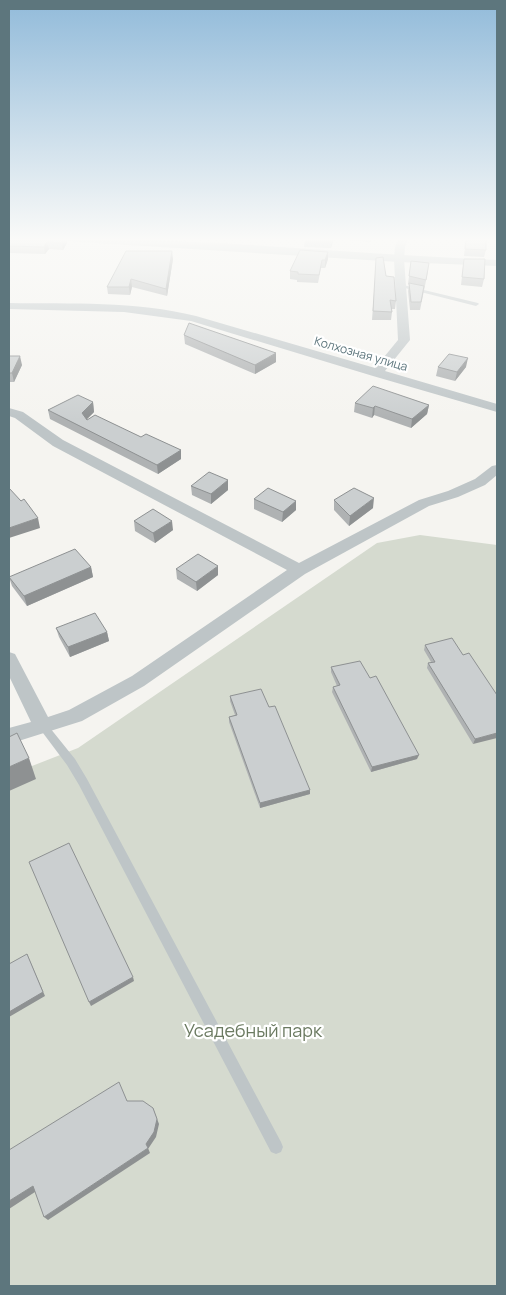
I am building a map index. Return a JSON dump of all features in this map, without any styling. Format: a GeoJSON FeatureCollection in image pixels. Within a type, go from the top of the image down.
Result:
{"type":"FeatureCollection","features":[{"type":"Feature","properties":{"kind":"street"},"geometry":{"type":"LineString","coordinates":[[377,374],[404,340],[400,298]]}},
{"type":"Feature","properties":{"kind":"street","name":"Колхозная улица"},"geometry":{"type":"LineString","coordinates":[[9,306],[109,308],[176,315],[497,408]]}},
{"type":"Feature","properties":{"kind":"street"},"geometry":{"type":"LineString","coordinates":[[9,412],[19,415],[58,443],[299,570]]}},
{"type":"Feature","properties":{"kind":"street"},"geometry":{"type":"LineString","coordinates":[[9,736],[75,716],[138,681],[299,570],[424,503],[453,494],[480,482],[497,469]]}},
{"type":"Feature","properties":{"kind":"street"},"geometry":{"type":"LineString","coordinates":[[9,659],[43,726]]}},
{"type":"Feature","properties":{"kind":"lane"},"geometry":{"type":"LineString","coordinates":[[453,298],[476,304]]}},
{"type":"Feature","properties":{"kind":"lane"},"geometry":{"type":"LineString","coordinates":[[43,726],[71,762],[83,782],[276,1147]]}},
{"type":"Feature","properties":{"kind":"green space","name":"Усадебный парк"},"geometry":{"type":"Polygon","coordinates":[[[420,535],[497,545],[497,1286],[9,1286],[9,775],[78,748],[377,543],[420,535]]]}},
{"type":"Feature","properties":{"kind":"building"},"geometry":{"type":"Polygon","coordinates":[[[374,298],[396,298],[396,301],[390,300],[392,312],[373,311],[374,298]]]}},
{"type":"Feature","properties":{"kind":"building"},"geometry":{"type":"Polygon","coordinates":[[[411,298],[422,298],[421,302],[411,302],[411,298]]]}},
{"type":"Feature","properties":{"kind":"building"},"geometry":{"type":"Polygon","coordinates":[[[189,323],[276,353],[255,365],[184,335],[189,323]]]}},
{"type":"Feature","properties":{"kind":"building"},"geometry":{"type":"Polygon","coordinates":[[[449,354],[468,358],[457,372],[438,367],[449,354]]]}},
{"type":"Feature","properties":{"kind":"building"},"geometry":{"type":"Polygon","coordinates":[[[9,356],[20,356],[12,373],[9,373],[9,356]]]}},
{"type":"Feature","properties":{"kind":"building"},"geometry":{"type":"Polygon","coordinates":[[[373,386],[429,405],[412,419],[375,406],[373,408],[355,403],[373,386]]]}},
{"type":"Feature","properties":{"kind":"building"},"geometry":{"type":"Polygon","coordinates":[[[78,395],[93,402],[82,413],[87,420],[95,415],[141,437],[146,434],[181,450],[157,465],[48,410],[78,395]]]}},
{"type":"Feature","properties":{"kind":"building"},"geometry":{"type":"Polygon","coordinates":[[[209,472],[228,480],[211,494],[191,486],[209,472]]]}},
{"type":"Feature","properties":{"kind":"building"},"geometry":{"type":"Polygon","coordinates":[[[9,488],[21,501],[24,499],[38,518],[9,528],[9,488]]]}},
{"type":"Feature","properties":{"kind":"building"},"geometry":{"type":"Polygon","coordinates":[[[268,488],[296,501],[283,512],[254,499],[268,488]]]}},
{"type":"Feature","properties":{"kind":"building"},"geometry":{"type":"Polygon","coordinates":[[[354,488],[374,498],[350,516],[334,500],[354,488]]]}},
{"type":"Feature","properties":{"kind":"building"},"geometry":{"type":"Polygon","coordinates":[[[153,509],[172,521],[153,533],[134,521],[153,509]]]}},
{"type":"Feature","properties":{"kind":"building"},"geometry":{"type":"Polygon","coordinates":[[[75,549],[91,567],[24,596],[9,577],[75,549]]]}},
{"type":"Feature","properties":{"kind":"building"},"geometry":{"type":"Polygon","coordinates":[[[198,554],[218,566],[196,582],[176,569],[198,554]]]}},
{"type":"Feature","properties":{"kind":"building"},"geometry":{"type":"Polygon","coordinates":[[[95,613],[107,632],[68,647],[56,628],[95,613]]]}},
{"type":"Feature","properties":{"kind":"building"},"geometry":{"type":"Polygon","coordinates":[[[452,638],[463,655],[469,653],[497,695],[497,733],[475,739],[428,663],[435,662],[425,645],[452,638]]]}},
{"type":"Feature","properties":{"kind":"building"},"geometry":{"type":"Polygon","coordinates":[[[360,661],[370,678],[376,676],[419,755],[372,767],[333,687],[340,685],[331,667],[360,661]]]}},
{"type":"Feature","properties":{"kind":"building"},"geometry":{"type":"Polygon","coordinates":[[[261,689],[269,707],[275,706],[310,790],[260,803],[229,717],[237,715],[230,696],[261,689]]]}},
{"type":"Feature","properties":{"kind":"building"},"geometry":{"type":"Polygon","coordinates":[[[17,733],[29,758],[9,767],[9,737],[17,733]]]}},
{"type":"Feature","properties":{"kind":"building"},"geometry":{"type":"Polygon","coordinates":[[[69,843],[133,977],[89,1002],[29,862],[69,843]]]}},
{"type":"Feature","properties":{"kind":"building"},"geometry":{"type":"Polygon","coordinates":[[[27,954],[43,992],[9,1012],[9,964],[27,954]]]}},
{"type":"Feature","properties":{"kind":"building"},"geometry":{"type":"Polygon","coordinates":[[[119,1082],[127,1101],[143,1101],[153,1108],[157,1119],[154,1132],[146,1144],[148,1148],[44,1217],[33,1186],[9,1201],[9,1150],[119,1082]]]}}]}
